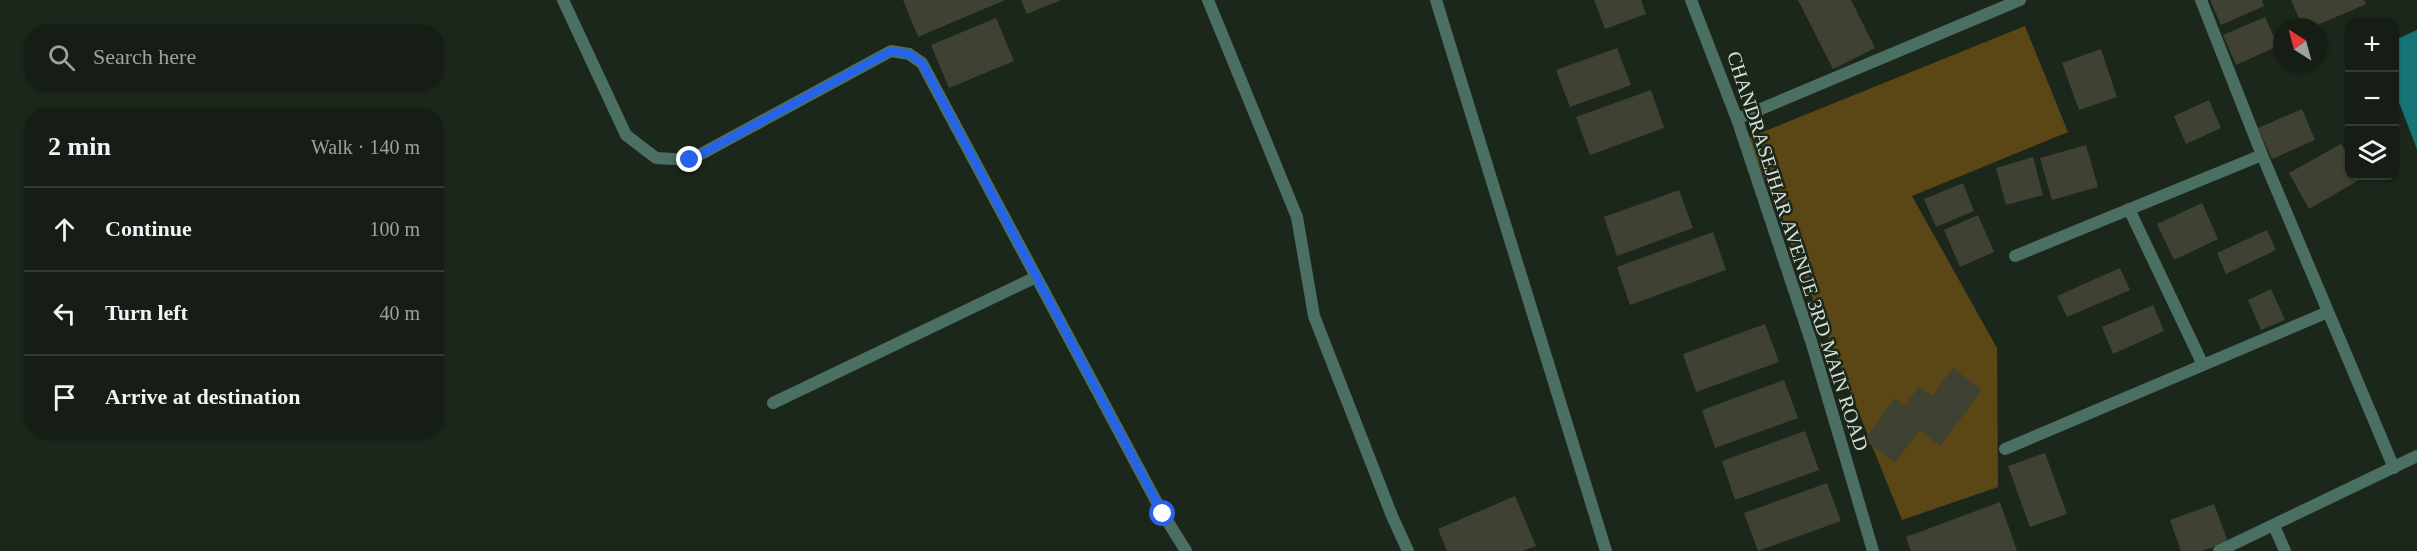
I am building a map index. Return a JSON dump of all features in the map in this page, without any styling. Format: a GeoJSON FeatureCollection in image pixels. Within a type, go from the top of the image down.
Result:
{"type":"FeatureCollection","features":[{"type":"Feature","properties":{"kind":"street"},"geometry":{"type":"LineString","coordinates":[[563,0],[626,135],[656,158],[690,160],[891,51],[909,54],[922,63],[1163,514],[1186,551]]}},
{"type":"Feature","properties":{"kind":"street"},"geometry":{"type":"LineString","coordinates":[[1208,0],[1297,217],[1314,316],[1392,516],[1408,551]]}},
{"type":"Feature","properties":{"kind":"street"},"geometry":{"type":"LineString","coordinates":[[1436,0],[1606,551]]}},
{"type":"Feature","properties":{"kind":"street","name":"CHANDRASEJHAR AVENUE 3RD MAIN ROAD"},"geometry":{"type":"LineString","coordinates":[[1691,0],[1737,119],[1812,344],[1873,551]]}},
{"type":"Feature","properties":{"kind":"street"},"geometry":{"type":"LineString","coordinates":[[1737,119],[2020,0]]}},
{"type":"Feature","properties":{"kind":"street"},"geometry":{"type":"LineString","coordinates":[[2201,0],[2262,155],[2394,468]]}},
{"type":"Feature","properties":{"kind":"street"},"geometry":{"type":"LineString","coordinates":[[2015,256],[2262,155]]}},
{"type":"Feature","properties":{"kind":"street"},"geometry":{"type":"LineString","coordinates":[[2129,209],[2203,364]]}},
{"type":"Feature","properties":{"kind":"street"},"geometry":{"type":"LineString","coordinates":[[773,403],[1036,277]]}},
{"type":"Feature","properties":{"kind":"street"},"geometry":{"type":"LineString","coordinates":[[2005,449],[2328,312]]}},
{"type":"Feature","properties":{"kind":"street"},"geometry":{"type":"LineString","coordinates":[[2219,551],[2417,456]]}},
{"type":"Feature","properties":{"kind":"street"},"geometry":{"type":"LineString","coordinates":[[2274,526],[2285,551]]}},
{"type":"Feature","properties":{"kind":"shaded area"},"geometry":{"type":"Polygon","coordinates":[[[2025,26],[2068,132],[1912,196],[1997,348],[1998,487],[1902,520],[1748,138],[2025,26]]]}},
{"type":"Feature","properties":{"kind":"water"},"geometry":{"type":"Polygon","coordinates":[[[2417,30],[2417,149],[2399,102],[2399,38],[2417,30]]]}},
{"type":"Feature","properties":{"kind":"building"},"geometry":{"type":"Polygon","coordinates":[[[903,0],[1005,0],[918,37],[903,0]]]}},
{"type":"Feature","properties":{"kind":"building"},"geometry":{"type":"Polygon","coordinates":[[[1021,0],[1061,0],[1027,14],[1021,0]]]}},
{"type":"Feature","properties":{"kind":"building"},"geometry":{"type":"Polygon","coordinates":[[[1594,0],[1641,0],[1646,14],[1605,29],[1594,0]]]}},
{"type":"Feature","properties":{"kind":"building"},"geometry":{"type":"Polygon","coordinates":[[[1798,0],[1851,0],[1875,48],[1833,69],[1798,0]]]}},
{"type":"Feature","properties":{"kind":"building"},"geometry":{"type":"Polygon","coordinates":[[[2210,0],[2262,0],[2264,6],[2221,25],[2210,0]]]}},
{"type":"Feature","properties":{"kind":"building"},"geometry":{"type":"Polygon","coordinates":[[[2291,0],[2364,0],[2366,4],[2327,21],[2327,18],[2299,18],[2291,0]]]}},
{"type":"Feature","properties":{"kind":"building"},"geometry":{"type":"Polygon","coordinates":[[[2265,17],[2273,35],[2273,48],[2236,65],[2223,35],[2265,17]]]}},
{"type":"Feature","properties":{"kind":"building"},"geometry":{"type":"Polygon","coordinates":[[[996,18],[1014,61],[949,88],[931,45],[996,18]]]}},
{"type":"Feature","properties":{"kind":"building"},"geometry":{"type":"Polygon","coordinates":[[[1617,48],[1631,85],[1570,107],[1556,70],[1617,48]]]}},
{"type":"Feature","properties":{"kind":"building"},"geometry":{"type":"Polygon","coordinates":[[[2101,49],[2117,97],[2079,110],[2062,63],[2101,49]]]}},
{"type":"Feature","properties":{"kind":"building"},"geometry":{"type":"Polygon","coordinates":[[[1651,90],[1664,128],[1590,155],[1576,117],[1651,90]]]}},
{"type":"Feature","properties":{"kind":"building"},"geometry":{"type":"Polygon","coordinates":[[[2209,100],[2221,128],[2186,144],[2174,116],[2209,100]]]}},
{"type":"Feature","properties":{"kind":"building"},"geometry":{"type":"Polygon","coordinates":[[[2302,109],[2315,140],[2272,159],[2258,128],[2302,109]]]}},
{"type":"Feature","properties":{"kind":"building"},"geometry":{"type":"Polygon","coordinates":[[[2341,144],[2345,150],[2345,180],[2359,180],[2309,209],[2289,173],[2341,144]]]}},
{"type":"Feature","properties":{"kind":"building"},"geometry":{"type":"Polygon","coordinates":[[[2086,145],[2098,187],[2052,200],[2040,158],[2086,145]]]}},
{"type":"Feature","properties":{"kind":"building"},"geometry":{"type":"Polygon","coordinates":[[[2033,157],[2043,195],[2006,205],[1996,168],[2033,157]]]}},
{"type":"Feature","properties":{"kind":"building"},"geometry":{"type":"Polygon","coordinates":[[[1963,183],[1974,211],[1936,227],[1924,199],[1963,183]]]}},
{"type":"Feature","properties":{"kind":"building"},"geometry":{"type":"Polygon","coordinates":[[[1679,190],[1693,228],[1617,256],[1604,217],[1679,190]]]}},
{"type":"Feature","properties":{"kind":"building"},"geometry":{"type":"Polygon","coordinates":[[[2202,203],[2218,239],[2174,260],[2157,224],[2202,203]]]}},
{"type":"Feature","properties":{"kind":"building"},"geometry":{"type":"Polygon","coordinates":[[[1978,215],[1994,252],[1960,267],[1944,230],[1978,215]]]}},
{"type":"Feature","properties":{"kind":"building"},"geometry":{"type":"Polygon","coordinates":[[[2267,230],[2276,250],[2226,274],[2217,253],[2267,230]]]}},
{"type":"Feature","properties":{"kind":"building"},"geometry":{"type":"Polygon","coordinates":[[[1713,232],[1726,270],[1630,305],[1617,267],[1713,232]]]}},
{"type":"Feature","properties":{"kind":"building"},"geometry":{"type":"Polygon","coordinates":[[[2120,268],[2130,290],[2067,317],[2057,296],[2120,268]]]}},
{"type":"Feature","properties":{"kind":"building"},"geometry":{"type":"Polygon","coordinates":[[[2271,289],[2285,320],[2261,330],[2248,300],[2271,289]]]}},
{"type":"Feature","properties":{"kind":"building"},"geometry":{"type":"Polygon","coordinates":[[[2153,305],[2164,331],[2113,354],[2102,327],[2153,305]]]}},
{"type":"Feature","properties":{"kind":"building"},"geometry":{"type":"Polygon","coordinates":[[[1765,324],[1779,362],[1696,392],[1683,354],[1765,324]]]}},
{"type":"Feature","properties":{"kind":"building"},"geometry":{"type":"Polygon","coordinates":[[[1953,368],[1982,390],[1940,446],[1920,430],[1895,463],[1864,440],[1895,398],[1905,406],[1919,386],[1932,396],[1953,368]]]}},
{"type":"Feature","properties":{"kind":"building"},"geometry":{"type":"Polygon","coordinates":[[[1784,380],[1798,418],[1715,448],[1702,410],[1784,380]]]}},
{"type":"Feature","properties":{"kind":"building"},"geometry":{"type":"Polygon","coordinates":[[[1805,431],[1819,470],[1735,500],[1722,461],[1805,431]]]}},
{"type":"Feature","properties":{"kind":"building"},"geometry":{"type":"Polygon","coordinates":[[[2045,453],[2067,514],[2030,527],[2008,466],[2045,453]]]}},
{"type":"Feature","properties":{"kind":"building"},"geometry":{"type":"Polygon","coordinates":[[[1827,483],[1841,521],[1758,551],[1744,513],[1827,483]]]}},
{"type":"Feature","properties":{"kind":"building"},"geometry":{"type":"Polygon","coordinates":[[[1515,496],[1536,546],[1523,551],[1447,551],[1438,529],[1515,496]]]}},
{"type":"Feature","properties":{"kind":"building"},"geometry":{"type":"Polygon","coordinates":[[[2000,502],[2017,551],[1911,551],[1906,537],[2000,502]]]}},
{"type":"Feature","properties":{"kind":"building"},"geometry":{"type":"Polygon","coordinates":[[[2214,504],[2228,542],[2202,551],[2181,551],[2170,520],[2214,504]]]}},
{"type":"Feature","properties":{"kind":"route"},"geometry":{"type":"LineString","coordinates":[[690,160],[891,51],[909,54],[922,63],[1163,514]]}}]}
